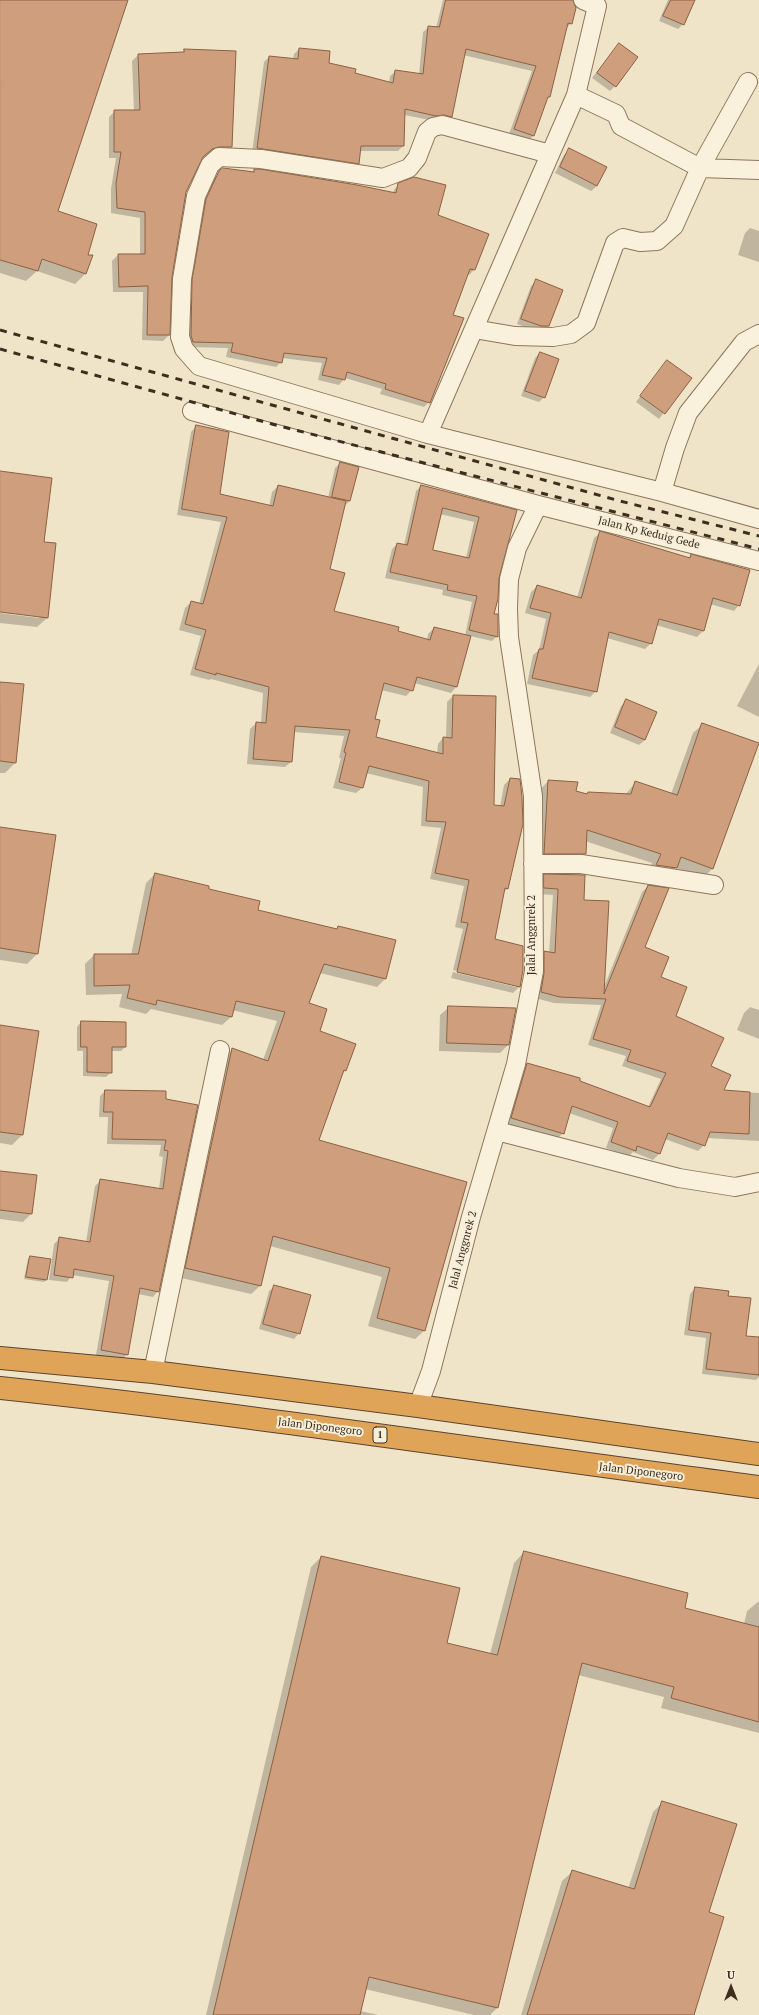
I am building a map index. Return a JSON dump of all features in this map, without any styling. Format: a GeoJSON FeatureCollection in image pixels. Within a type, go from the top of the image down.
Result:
{"type":"FeatureCollection","features":[{"type":"Feature","properties":{"kind":"highway"},"geometry":{"type":"LineString","coordinates":[[0,1358],[154,1372],[418,1406],[759,1454]]}},
{"type":"Feature","properties":{"kind":"highway","name":"Jalan Diponegoro"},"geometry":{"type":"LineString","coordinates":[[0,1388],[351,1431],[532,1458],[759,1487]]}},
{"type":"Feature","properties":{"kind":"street"},"geometry":{"type":"LineString","coordinates":[[428,434],[576,95],[597,6],[583,0]]}},
{"type":"Feature","properties":{"kind":"street"},"geometry":{"type":"LineString","coordinates":[[474,329],[515,336],[552,337],[570,334],[586,323],[615,243],[623,238],[640,242],[657,241],[674,226],[700,168],[748,82]]}},
{"type":"Feature","properties":{"kind":"street"},"geometry":{"type":"LineString","coordinates":[[576,95],[616,114],[621,126],[700,168],[759,170]]}},
{"type":"Feature","properties":{"kind":"street"},"geometry":{"type":"LineString","coordinates":[[550,154],[442,125],[433,127],[427,132],[417,158],[409,168],[384,178],[261,159],[225,156],[218,157],[214,160],[204,177],[196,196],[182,279],[180,338],[184,349],[199,366],[428,434],[662,492],[759,519]]}},
{"type":"Feature","properties":{"kind":"street"},"geometry":{"type":"LineString","coordinates":[[662,492],[674,448],[688,413],[744,342],[759,334]]}},
{"type":"Feature","properties":{"kind":"street","name":"Jalan Kp Keduig Gede"},"geometry":{"type":"LineString","coordinates":[[192,411],[538,505],[759,562]]}},
{"type":"Feature","properties":{"kind":"street","name":"Jalal Anggnrek 2"},"geometry":{"type":"LineString","coordinates":[[418,1406],[431,1371],[471,1217],[516,1064],[534,971],[533,796],[509,638],[508,609],[509,579],[516,548],[538,505]]}},
{"type":"Feature","properties":{"kind":"street"},"geometry":{"type":"LineString","coordinates":[[533,864],[581,864],[714,885]]}},
{"type":"Feature","properties":{"kind":"street"},"geometry":{"type":"LineString","coordinates":[[154,1372],[220,1050]]}},
{"type":"Feature","properties":{"kind":"street"},"geometry":{"type":"LineString","coordinates":[[497,1131],[679,1178],[729,1186],[759,1182]]}},
{"type":"Feature","properties":{"kind":"building"},"geometry":{"type":"Polygon","coordinates":[[[0,0],[128,0],[58,211],[97,224],[88,255],[93,255],[86,274],[42,259],[38,271],[0,260],[0,0]]]}},
{"type":"Feature","properties":{"kind":"building"},"geometry":{"type":"Polygon","coordinates":[[[446,0],[573,0],[576,8],[572,24],[568,23],[550,97],[548,97],[534,136],[514,129],[536,66],[466,49],[452,117],[444,115],[436,116],[405,109],[404,146],[361,146],[359,164],[257,148],[269,56],[298,59],[299,48],[330,51],[329,63],[356,69],[355,73],[393,83],[395,70],[423,74],[428,26],[439,27],[446,0]]]}},
{"type":"Feature","properties":{"kind":"building"},"geometry":{"type":"Polygon","coordinates":[[[671,0],[695,0],[684,25],[663,16],[671,0]]]}},
{"type":"Feature","properties":{"kind":"building"},"geometry":{"type":"Polygon","coordinates":[[[619,43],[638,57],[616,87],[597,73],[619,43]]]}},
{"type":"Feature","properties":{"kind":"building"},"geometry":{"type":"Polygon","coordinates":[[[184,49],[236,51],[232,147],[219,147],[212,149],[203,157],[186,192],[172,277],[170,335],[147,335],[148,286],[119,287],[118,254],[145,254],[145,212],[117,208],[116,183],[121,152],[114,152],[114,110],[140,110],[138,54],[184,52],[184,49]]]}},
{"type":"Feature","properties":{"kind":"building"},"geometry":{"type":"Polygon","coordinates":[[[569,148],[607,167],[597,186],[560,167],[569,148]]]}},
{"type":"Feature","properties":{"kind":"building"},"geometry":{"type":"Polygon","coordinates":[[[223,168],[254,172],[254,169],[260,169],[396,193],[398,183],[414,177],[446,185],[438,215],[489,234],[475,270],[470,269],[453,315],[464,318],[430,403],[385,389],[386,384],[347,372],[345,380],[322,375],[327,358],[284,353],[282,363],[231,352],[233,343],[193,342],[191,335],[192,280],[206,199],[219,171],[223,168]]]}},
{"type":"Feature","properties":{"kind":"building"},"geometry":{"type":"Polygon","coordinates":[[[536,279],[563,290],[549,326],[541,326],[521,319],[536,279]]]}},
{"type":"Feature","properties":{"kind":"building"},"geometry":{"type":"Polygon","coordinates":[[[540,352],[559,359],[545,398],[525,391],[540,352]]]}},
{"type":"Feature","properties":{"kind":"building"},"geometry":{"type":"Polygon","coordinates":[[[667,360],[692,378],[665,414],[640,396],[667,360]]]}},
{"type":"Feature","properties":{"kind":"building"},"geometry":{"type":"Polygon","coordinates":[[[196,425],[229,432],[220,494],[273,506],[278,485],[346,501],[330,569],[345,573],[334,611],[399,627],[398,631],[430,640],[434,627],[471,636],[457,687],[417,677],[413,691],[384,683],[375,719],[380,720],[376,737],[443,754],[443,737],[452,738],[453,695],[496,696],[494,805],[504,806],[510,778],[520,779],[523,824],[508,889],[505,888],[495,939],[523,946],[523,970],[520,987],[457,972],[468,923],[461,922],[469,880],[435,873],[446,822],[426,821],[429,781],[369,766],[363,788],[339,782],[346,753],[344,752],[350,730],[295,726],[292,762],[253,759],[256,722],[266,723],[269,687],[195,669],[206,630],[185,624],[191,601],[203,604],[227,517],[182,509],[196,425]]]}},
{"type":"Feature","properties":{"kind":"building"},"geometry":{"type":"Polygon","coordinates":[[[340,462],[359,467],[350,501],[332,497],[340,462]]]}},
{"type":"Feature","properties":{"kind":"building"},"geometry":{"type":"Polygon","coordinates":[[[0,471],[52,478],[44,542],[56,543],[48,618],[0,612],[0,471]]]}},
{"type":"Feature","properties":{"kind":"building"},"geometry":{"type":"Polygon","coordinates":[[[421,485],[517,510],[499,578],[498,599],[494,614],[498,614],[498,637],[469,630],[477,596],[447,590],[448,585],[390,572],[397,543],[407,545],[421,485]],[[443,508],[433,550],[469,558],[479,517],[443,508]]]}},
{"type":"Feature","properties":{"kind":"building"},"geometry":{"type":"Polygon","coordinates":[[[600,531],[690,558],[691,554],[750,570],[740,606],[713,598],[704,631],[659,619],[652,644],[609,632],[597,692],[532,678],[539,649],[543,649],[551,613],[530,608],[537,585],[581,598],[600,531]]]}},
{"type":"Feature","properties":{"kind":"building"},"geometry":{"type":"Polygon","coordinates":[[[0,682],[24,684],[16,763],[0,761],[0,682]]]}},
{"type":"Feature","properties":{"kind":"building"},"geometry":{"type":"Polygon","coordinates":[[[626,699],[657,712],[645,740],[615,727],[626,699]]]}},
{"type":"Feature","properties":{"kind":"building"},"geometry":{"type":"Polygon","coordinates":[[[702,723],[759,743],[713,869],[681,857],[677,868],[656,865],[661,854],[587,830],[586,854],[544,854],[548,780],[578,782],[576,791],[587,794],[588,792],[631,794],[635,781],[677,795],[702,723]]]}},
{"type":"Feature","properties":{"kind":"building"},"geometry":{"type":"Polygon","coordinates":[[[0,827],[56,835],[38,954],[0,948],[0,827]]]}},
{"type":"Feature","properties":{"kind":"building"},"geometry":{"type":"Polygon","coordinates":[[[155,873],[209,886],[209,889],[260,901],[258,910],[337,929],[338,926],[396,940],[386,979],[324,964],[309,1003],[327,1009],[320,1031],[356,1044],[346,1071],[344,1070],[319,1140],[467,1182],[425,1331],[377,1318],[390,1268],[273,1236],[261,1286],[185,1268],[232,1048],[268,1061],[285,1012],[236,1001],[232,1017],[157,1000],[156,1005],[127,998],[130,985],[94,986],[94,954],[138,954],[155,873]]]}},
{"type":"Feature","properties":{"kind":"building"},"geometry":{"type":"Polygon","coordinates":[[[544,874],[585,875],[584,900],[609,901],[604,994],[648,885],[669,888],[645,947],[669,957],[661,977],[687,987],[676,1016],[724,1038],[711,1066],[731,1075],[724,1090],[750,1092],[749,1134],[710,1132],[705,1146],[668,1133],[660,1154],[637,1146],[636,1151],[611,1142],[618,1122],[572,1106],[564,1134],[511,1118],[527,1063],[580,1078],[580,1081],[650,1107],[666,1073],[627,1061],[631,1050],[593,1039],[606,999],[560,997],[541,992],[544,973],[544,951],[555,953],[558,889],[544,888],[544,874]]]}},
{"type":"Feature","properties":{"kind":"building"},"geometry":{"type":"Polygon","coordinates":[[[448,1006],[516,1008],[509,1045],[447,1043],[448,1006]]]}},
{"type":"Feature","properties":{"kind":"building"},"geometry":{"type":"Polygon","coordinates":[[[81,1021],[126,1022],[126,1047],[112,1047],[112,1073],[87,1072],[87,1047],[81,1047],[81,1021]]]}},
{"type":"Feature","properties":{"kind":"building"},"geometry":{"type":"Polygon","coordinates":[[[0,1025],[39,1031],[23,1135],[0,1132],[0,1025]]]}},
{"type":"Feature","properties":{"kind":"building"},"geometry":{"type":"Polygon","coordinates":[[[105,1090],[166,1091],[166,1099],[198,1105],[159,1292],[140,1288],[128,1355],[101,1350],[114,1276],[74,1269],[73,1278],[54,1275],[59,1237],[90,1242],[100,1179],[163,1189],[168,1151],[164,1150],[166,1140],[112,1139],[113,1112],[104,1112],[105,1090]]]}},
{"type":"Feature","properties":{"kind":"building"},"geometry":{"type":"Polygon","coordinates":[[[0,1171],[37,1175],[32,1214],[0,1210],[0,1171]]]}},
{"type":"Feature","properties":{"kind":"building"},"geometry":{"type":"Polygon","coordinates":[[[30,1256],[51,1259],[47,1280],[26,1277],[30,1256]]]}},
{"type":"Feature","properties":{"kind":"building"},"geometry":{"type":"Polygon","coordinates":[[[274,1285],[311,1295],[300,1334],[263,1324],[274,1285]]]}},
{"type":"Feature","properties":{"kind":"building"},"geometry":{"type":"Polygon","coordinates":[[[695,1287],[729,1291],[728,1296],[751,1298],[746,1336],[759,1337],[759,1375],[706,1369],[711,1333],[689,1330],[695,1287]]]}},
{"type":"Feature","properties":{"kind":"building"},"geometry":{"type":"Polygon","coordinates":[[[524,1551],[688,1593],[685,1608],[759,1627],[759,1722],[671,1698],[674,1687],[582,1663],[498,2008],[369,1977],[360,2015],[213,2015],[321,1556],[460,1588],[447,1643],[497,1655],[524,1551]]]}},
{"type":"Feature","properties":{"kind":"building"},"geometry":{"type":"Polygon","coordinates":[[[662,1801],[737,1824],[709,1912],[724,1917],[694,2015],[527,2015],[572,1870],[634,1889],[662,1801]]]}},
{"type":"Feature","properties":{"kind":"railway"},"geometry":{"type":"LineString","coordinates":[[0,330],[620,501],[759,536]]}},
{"type":"Feature","properties":{"kind":"railway"},"geometry":{"type":"LineString","coordinates":[[0,349],[272,424],[759,549]]}}]}
